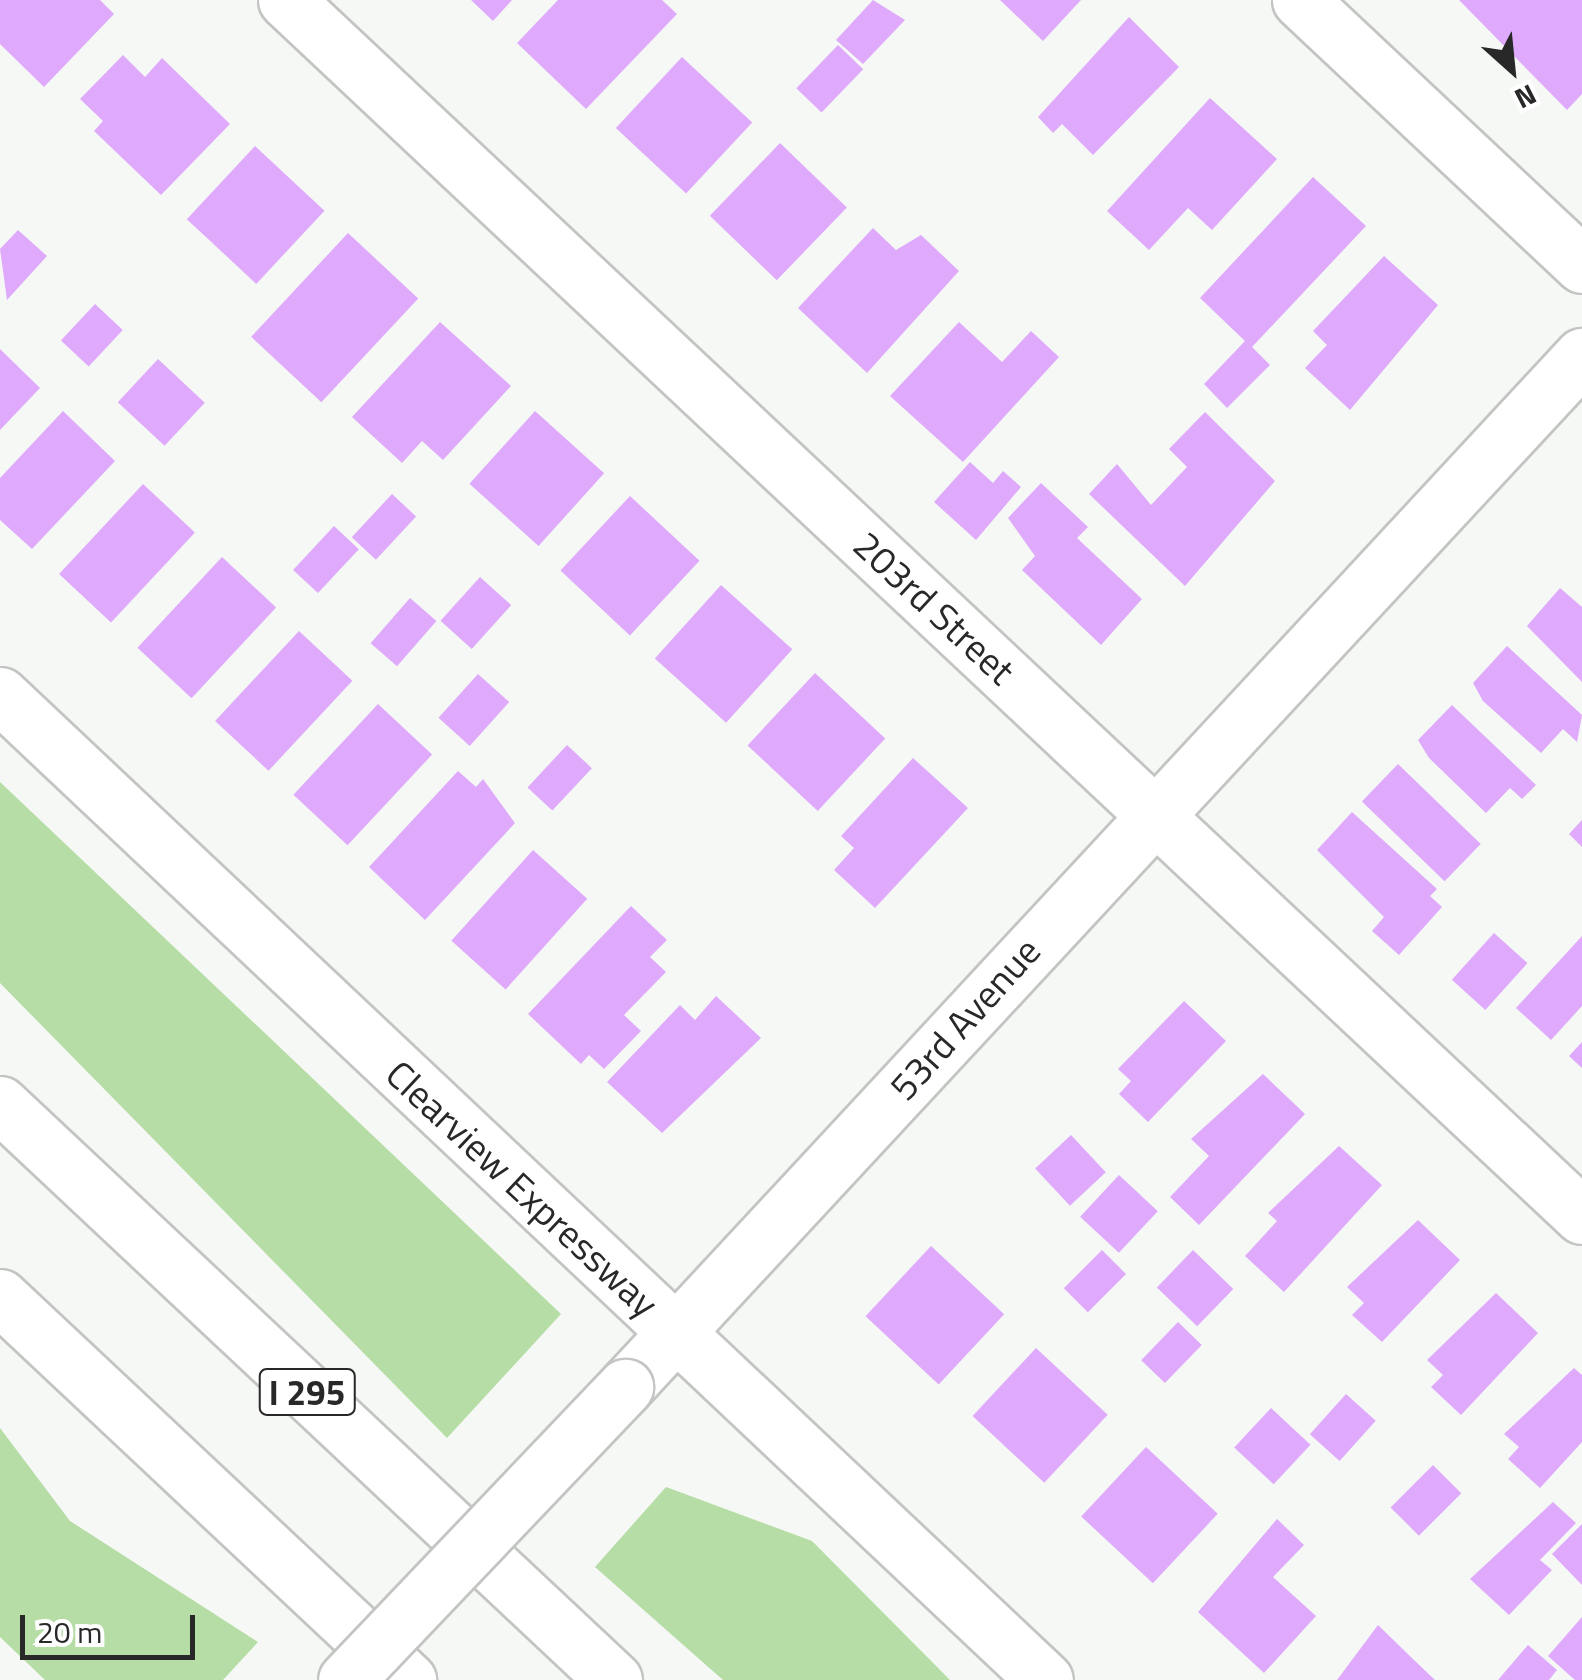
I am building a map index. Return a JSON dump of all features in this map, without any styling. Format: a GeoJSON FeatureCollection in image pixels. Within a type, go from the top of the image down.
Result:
{"type":"FeatureCollection","features":[{"type":"Feature","properties":{"kind":"main road","name":"203rd Street"},"geometry":{"type":"LineString","coordinates":[[286,0],[1582,1216]]}},
{"type":"Feature","properties":{"kind":"main road"},"geometry":{"type":"LineString","coordinates":[[1300,0],[1582,265]]}},
{"type":"Feature","properties":{"kind":"main road","name":"53rd Avenue"},"geometry":{"type":"LineString","coordinates":[[346,1680],[677,1336],[1153,814],[1582,356]]}},
{"type":"Feature","properties":{"kind":"main road","name":"Clearview Expressway"},"geometry":{"type":"LineString","coordinates":[[0,695],[1045,1680]]}},
{"type":"Feature","properties":{"kind":"main road","name":"I 295"},"geometry":{"type":"LineString","coordinates":[[0,1104],[614,1680]]}},
{"type":"Feature","properties":{"kind":"main road"},"geometry":{"type":"LineString","coordinates":[[0,1297],[408,1680]]}},
{"type":"Feature","properties":{"kind":"green space"},"geometry":{"type":"Polygon","coordinates":[[[0,782],[561,1314],[447,1438],[0,983],[0,782]]]}},
{"type":"Feature","properties":{"kind":"green space"},"geometry":{"type":"Polygon","coordinates":[[[0,1428],[70,1521],[258,1642],[223,1680],[45,1680],[0,1637],[0,1428]]]}},
{"type":"Feature","properties":{"kind":"green space"},"geometry":{"type":"Polygon","coordinates":[[[666,1487],[812,1541],[950,1680],[723,1680],[595,1567],[666,1487]]]}},
{"type":"Feature","properties":{"kind":"building"},"geometry":{"type":"Polygon","coordinates":[[[0,0],[100,0],[114,14],[44,87],[0,44],[0,0]]]}},
{"type":"Feature","properties":{"kind":"building"},"geometry":{"type":"Polygon","coordinates":[[[471,0],[512,0],[493,21],[471,0]]]}},
{"type":"Feature","properties":{"kind":"building"},"geometry":{"type":"Polygon","coordinates":[[[558,0],[662,0],[677,14],[586,109],[517,43],[558,0]]]}},
{"type":"Feature","properties":{"kind":"building"},"geometry":{"type":"Polygon","coordinates":[[[873,0],[905,20],[863,64],[836,40],[873,0]]]}},
{"type":"Feature","properties":{"kind":"building"},"geometry":{"type":"Polygon","coordinates":[[[1000,0],[1081,0],[1043,41],[1000,0]]]}},
{"type":"Feature","properties":{"kind":"building"},"geometry":{"type":"Polygon","coordinates":[[[1459,0],[1582,0],[1582,94],[1567,110],[1459,0]]]}},
{"type":"Feature","properties":{"kind":"building"},"geometry":{"type":"Polygon","coordinates":[[[1129,17],[1179,67],[1093,155],[1062,124],[1053,133],[1038,117],[1129,17]]]}},
{"type":"Feature","properties":{"kind":"building"},"geometry":{"type":"Polygon","coordinates":[[[838,45],[863,69],[821,112],[796,88],[838,45]]]}},
{"type":"Feature","properties":{"kind":"building"},"geometry":{"type":"Polygon","coordinates":[[[123,55],[145,77],[162,58],[230,124],[161,195],[94,131],[103,121],[80,99],[123,55]]]}},
{"type":"Feature","properties":{"kind":"building"},"geometry":{"type":"Polygon","coordinates":[[[682,57],[752,122],[686,193],[616,128],[682,57]]]}},
{"type":"Feature","properties":{"kind":"building"},"geometry":{"type":"Polygon","coordinates":[[[1210,98],[1277,159],[1212,230],[1188,208],[1149,250],[1107,211],[1210,98]]]}},
{"type":"Feature","properties":{"kind":"building"},"geometry":{"type":"Polygon","coordinates":[[[780,143],[847,208],[777,280],[710,216],[780,143]]]}},
{"type":"Feature","properties":{"kind":"building"},"geometry":{"type":"Polygon","coordinates":[[[255,146],[324,211],[256,284],[187,219],[255,146]]]}},
{"type":"Feature","properties":{"kind":"building"},"geometry":{"type":"Polygon","coordinates":[[[1313,177],[1366,226],[1252,347],[1270,365],[1227,408],[1204,384],[1245,341],[1200,298],[1313,177]]]}},
{"type":"Feature","properties":{"kind":"building"},"geometry":{"type":"Polygon","coordinates":[[[873,228],[896,250],[921,235],[959,271],[867,373],[798,308],[873,228]]]}},
{"type":"Feature","properties":{"kind":"building"},"geometry":{"type":"Polygon","coordinates":[[[18,230],[47,256],[7,300],[0,249],[18,230]]]}},
{"type":"Feature","properties":{"kind":"building"},"geometry":{"type":"Polygon","coordinates":[[[348,233],[418,298],[321,402],[251,337],[348,233]]]}},
{"type":"Feature","properties":{"kind":"building"},"geometry":{"type":"Polygon","coordinates":[[[1384,256],[1438,305],[1350,410],[1305,368],[1327,345],[1313,331],[1384,256]]]}},
{"type":"Feature","properties":{"kind":"building"},"geometry":{"type":"Polygon","coordinates":[[[95,304],[123,330],[89,366],[61,341],[95,304]]]}},
{"type":"Feature","properties":{"kind":"building"},"geometry":{"type":"Polygon","coordinates":[[[440,322],[511,386],[443,460],[422,441],[402,463],[352,417],[440,322]]]}},
{"type":"Feature","properties":{"kind":"building"},"geometry":{"type":"Polygon","coordinates":[[[959,322],[1002,362],[1031,331],[1059,357],[963,462],[890,396],[959,322]]]}},
{"type":"Feature","properties":{"kind":"building"},"geometry":{"type":"Polygon","coordinates":[[[0,349],[40,388],[0,430],[0,349]]]}},
{"type":"Feature","properties":{"kind":"building"},"geometry":{"type":"Polygon","coordinates":[[[158,359],[205,403],[165,446],[118,402],[158,359]]]}},
{"type":"Feature","properties":{"kind":"building"},"geometry":{"type":"Polygon","coordinates":[[[63,411],[115,461],[32,549],[0,520],[0,478],[63,411]]]}},
{"type":"Feature","properties":{"kind":"building"},"geometry":{"type":"Polygon","coordinates":[[[535,411],[604,473],[539,546],[469,484],[535,411]]]}},
{"type":"Feature","properties":{"kind":"building"},"geometry":{"type":"Polygon","coordinates":[[[1205,412],[1275,481],[1185,586],[1089,494],[1117,464],[1151,505],[1187,467],[1169,449],[1205,412]]]}},
{"type":"Feature","properties":{"kind":"building"},"geometry":{"type":"Polygon","coordinates":[[[970,462],[993,483],[1003,471],[1021,487],[976,540],[934,502],[970,462]]]}},
{"type":"Feature","properties":{"kind":"building"},"geometry":{"type":"Polygon","coordinates":[[[1041,483],[1088,527],[1077,538],[1142,599],[1101,645],[1022,570],[1035,556],[1008,518],[1041,483]]]}},
{"type":"Feature","properties":{"kind":"building"},"geometry":{"type":"Polygon","coordinates":[[[143,484],[195,532],[111,622],[59,574],[143,484]]]}},
{"type":"Feature","properties":{"kind":"building"},"geometry":{"type":"Polygon","coordinates":[[[392,494],[416,517],[376,560],[352,537],[392,494]]]}},
{"type":"Feature","properties":{"kind":"building"},"geometry":{"type":"Polygon","coordinates":[[[630,496],[699,561],[630,635],[560,571],[630,496]]]}},
{"type":"Feature","properties":{"kind":"building"},"geometry":{"type":"Polygon","coordinates":[[[334,526],[359,549],[318,593],[293,570],[334,526]]]}},
{"type":"Feature","properties":{"kind":"building"},"geometry":{"type":"Polygon","coordinates":[[[222,557],[276,607],[192,698],[137,648],[222,557]]]}},
{"type":"Feature","properties":{"kind":"building"},"geometry":{"type":"Polygon","coordinates":[[[480,577],[511,605],[472,649],[441,621],[480,577]]]}},
{"type":"Feature","properties":{"kind":"building"},"geometry":{"type":"Polygon","coordinates":[[[721,585],[792,649],[726,723],[655,659],[721,585]]]}},
{"type":"Feature","properties":{"kind":"building"},"geometry":{"type":"Polygon","coordinates":[[[1560,588],[1582,607],[1582,682],[1527,626],[1560,588]]]}},
{"type":"Feature","properties":{"kind":"building"},"geometry":{"type":"Polygon","coordinates":[[[410,598],[436,621],[397,666],[371,643],[410,598]]]}},
{"type":"Feature","properties":{"kind":"building"},"geometry":{"type":"Polygon","coordinates":[[[299,631],[352,681],[269,771],[215,721],[299,631]]]}},
{"type":"Feature","properties":{"kind":"building"},"geometry":{"type":"Polygon","coordinates":[[[1507,646],[1582,715],[1577,742],[1563,729],[1541,753],[1483,701],[1473,683],[1507,646]]]}},
{"type":"Feature","properties":{"kind":"building"},"geometry":{"type":"Polygon","coordinates":[[[815,673],[885,738],[818,811],[747,745],[815,673]]]}},
{"type":"Feature","properties":{"kind":"building"},"geometry":{"type":"Polygon","coordinates":[[[478,674],[509,702],[470,746],[439,718],[478,674]]]}},
{"type":"Feature","properties":{"kind":"building"},"geometry":{"type":"Polygon","coordinates":[[[378,704],[432,754],[348,845],[293,795],[378,704]]]}},
{"type":"Feature","properties":{"kind":"building"},"geometry":{"type":"Polygon","coordinates":[[[1452,705],[1536,785],[1522,799],[1510,788],[1486,813],[1429,758],[1418,740],[1452,705]]]}},
{"type":"Feature","properties":{"kind":"building"},"geometry":{"type":"Polygon","coordinates":[[[567,745],[592,768],[552,811],[527,787],[567,745]]]}},
{"type":"Feature","properties":{"kind":"building"},"geometry":{"type":"Polygon","coordinates":[[[913,758],[968,808],[875,908],[834,870],[854,848],[841,836],[913,758]]]}},
{"type":"Feature","properties":{"kind":"building"},"geometry":{"type":"Polygon","coordinates":[[[1398,764],[1481,844],[1445,881],[1362,801],[1398,764]]]}},
{"type":"Feature","properties":{"kind":"building"},"geometry":{"type":"Polygon","coordinates":[[[458,771],[476,787],[483,779],[515,823],[425,920],[369,867],[458,771]]]}},
{"type":"Feature","properties":{"kind":"building"},"geometry":{"type":"Polygon","coordinates":[[[1352,812],[1437,889],[1430,896],[1442,907],[1399,955],[1372,931],[1384,917],[1317,850],[1352,812]]]}},
{"type":"Feature","properties":{"kind":"building"},"geometry":{"type":"Polygon","coordinates":[[[1582,820],[1582,847],[1569,834],[1582,820]]]}},
{"type":"Feature","properties":{"kind":"building"},"geometry":{"type":"Polygon","coordinates":[[[533,850],[587,899],[506,990],[451,941],[533,850]]]}},
{"type":"Feature","properties":{"kind":"building"},"geometry":{"type":"Polygon","coordinates":[[[631,906],[667,940],[650,957],[666,972],[624,1015],[641,1031],[604,1069],[589,1055],[581,1064],[528,1014],[631,906]]]}},
{"type":"Feature","properties":{"kind":"building"},"geometry":{"type":"Polygon","coordinates":[[[1494,933],[1527,963],[1485,1010],[1452,980],[1494,933]]]}},
{"type":"Feature","properties":{"kind":"building"},"geometry":{"type":"Polygon","coordinates":[[[1582,936],[1582,1006],[1551,1040],[1516,1008],[1582,936]]]}},
{"type":"Feature","properties":{"kind":"building"},"geometry":{"type":"Polygon","coordinates":[[[716,996],[761,1038],[662,1133],[607,1082],[680,1005],[695,1020],[716,996]]]}},
{"type":"Feature","properties":{"kind":"building"},"geometry":{"type":"Polygon","coordinates":[[[1184,1001],[1226,1041],[1148,1122],[1119,1094],[1131,1081],[1118,1069],[1184,1001]]]}},
{"type":"Feature","properties":{"kind":"building"},"geometry":{"type":"Polygon","coordinates":[[[1582,1042],[1582,1068],[1569,1056],[1582,1042]]]}},
{"type":"Feature","properties":{"kind":"building"},"geometry":{"type":"Polygon","coordinates":[[[1263,1074],[1305,1114],[1199,1225],[1170,1197],[1209,1156],[1191,1139],[1263,1074]]]}},
{"type":"Feature","properties":{"kind":"building"},"geometry":{"type":"Polygon","coordinates":[[[1071,1135],[1106,1172],[1070,1206],[1035,1168],[1071,1135]]]}},
{"type":"Feature","properties":{"kind":"building"},"geometry":{"type":"Polygon","coordinates":[[[1339,1146],[1382,1185],[1284,1292],[1245,1256],[1277,1221],[1268,1213],[1339,1146]]]}},
{"type":"Feature","properties":{"kind":"building"},"geometry":{"type":"Polygon","coordinates":[[[1119,1175],[1158,1211],[1119,1253],[1080,1217],[1119,1175]]]}},
{"type":"Feature","properties":{"kind":"building"},"geometry":{"type":"Polygon","coordinates":[[[1418,1220],[1460,1260],[1382,1342],[1352,1315],[1364,1303],[1347,1287],[1418,1220]]]}},
{"type":"Feature","properties":{"kind":"building"},"geometry":{"type":"Polygon","coordinates":[[[931,1246],[1004,1314],[939,1384],[866,1316],[931,1246]]]}},
{"type":"Feature","properties":{"kind":"building"},"geometry":{"type":"Polygon","coordinates":[[[1102,1250],[1126,1274],[1088,1312],[1064,1288],[1102,1250]]]}},
{"type":"Feature","properties":{"kind":"building"},"geometry":{"type":"Polygon","coordinates":[[[1193,1250],[1233,1289],[1197,1326],[1157,1287],[1193,1250]]]}},
{"type":"Feature","properties":{"kind":"building"},"geometry":{"type":"Polygon","coordinates":[[[1496,1293],[1538,1333],[1461,1415],[1431,1387],[1443,1375],[1427,1360],[1496,1293]]]}},
{"type":"Feature","properties":{"kind":"building"},"geometry":{"type":"Polygon","coordinates":[[[1178,1322],[1202,1345],[1165,1383],[1141,1360],[1178,1322]]]}},
{"type":"Feature","properties":{"kind":"building"},"geometry":{"type":"Polygon","coordinates":[[[1036,1348],[1108,1415],[1044,1483],[973,1416],[1036,1348]]]}},
{"type":"Feature","properties":{"kind":"building"},"geometry":{"type":"Polygon","coordinates":[[[1574,1368],[1582,1375],[1582,1442],[1540,1488],[1508,1459],[1519,1447],[1504,1434],[1574,1368]]]}},
{"type":"Feature","properties":{"kind":"building"},"geometry":{"type":"Polygon","coordinates":[[[1346,1394],[1376,1421],[1340,1461],[1310,1434],[1346,1394]]]}},
{"type":"Feature","properties":{"kind":"building"},"geometry":{"type":"Polygon","coordinates":[[[1271,1408],[1310,1445],[1274,1484],[1234,1447],[1271,1408]]]}},
{"type":"Feature","properties":{"kind":"building"},"geometry":{"type":"Polygon","coordinates":[[[1146,1447],[1218,1514],[1153,1583],[1081,1516],[1146,1447]]]}},
{"type":"Feature","properties":{"kind":"building"},"geometry":{"type":"Polygon","coordinates":[[[1433,1465],[1461,1493],[1419,1536],[1391,1507],[1433,1465]]]}},
{"type":"Feature","properties":{"kind":"building"},"geometry":{"type":"Polygon","coordinates":[[[1553,1502],[1576,1523],[1540,1560],[1552,1570],[1509,1615],[1470,1579],[1553,1502]]]}},
{"type":"Feature","properties":{"kind":"building"},"geometry":{"type":"Polygon","coordinates":[[[1277,1519],[1304,1545],[1273,1577],[1316,1616],[1264,1673],[1198,1612],[1277,1519]]]}},
{"type":"Feature","properties":{"kind":"building"},"geometry":{"type":"Polygon","coordinates":[[[1582,1524],[1582,1585],[1552,1554],[1582,1524]]]}},
{"type":"Feature","properties":{"kind":"building"},"geometry":{"type":"Polygon","coordinates":[[[1582,1617],[1582,1680],[1575,1680],[1548,1656],[1582,1617]]]}},
{"type":"Feature","properties":{"kind":"building"},"geometry":{"type":"Polygon","coordinates":[[[1378,1625],[1415,1661],[1435,1680],[1337,1680],[1378,1625]]]}},
{"type":"Feature","properties":{"kind":"building"},"geometry":{"type":"Polygon","coordinates":[[[1528,1645],[1557,1670],[1549,1680],[1498,1680],[1528,1645]]]}}]}
